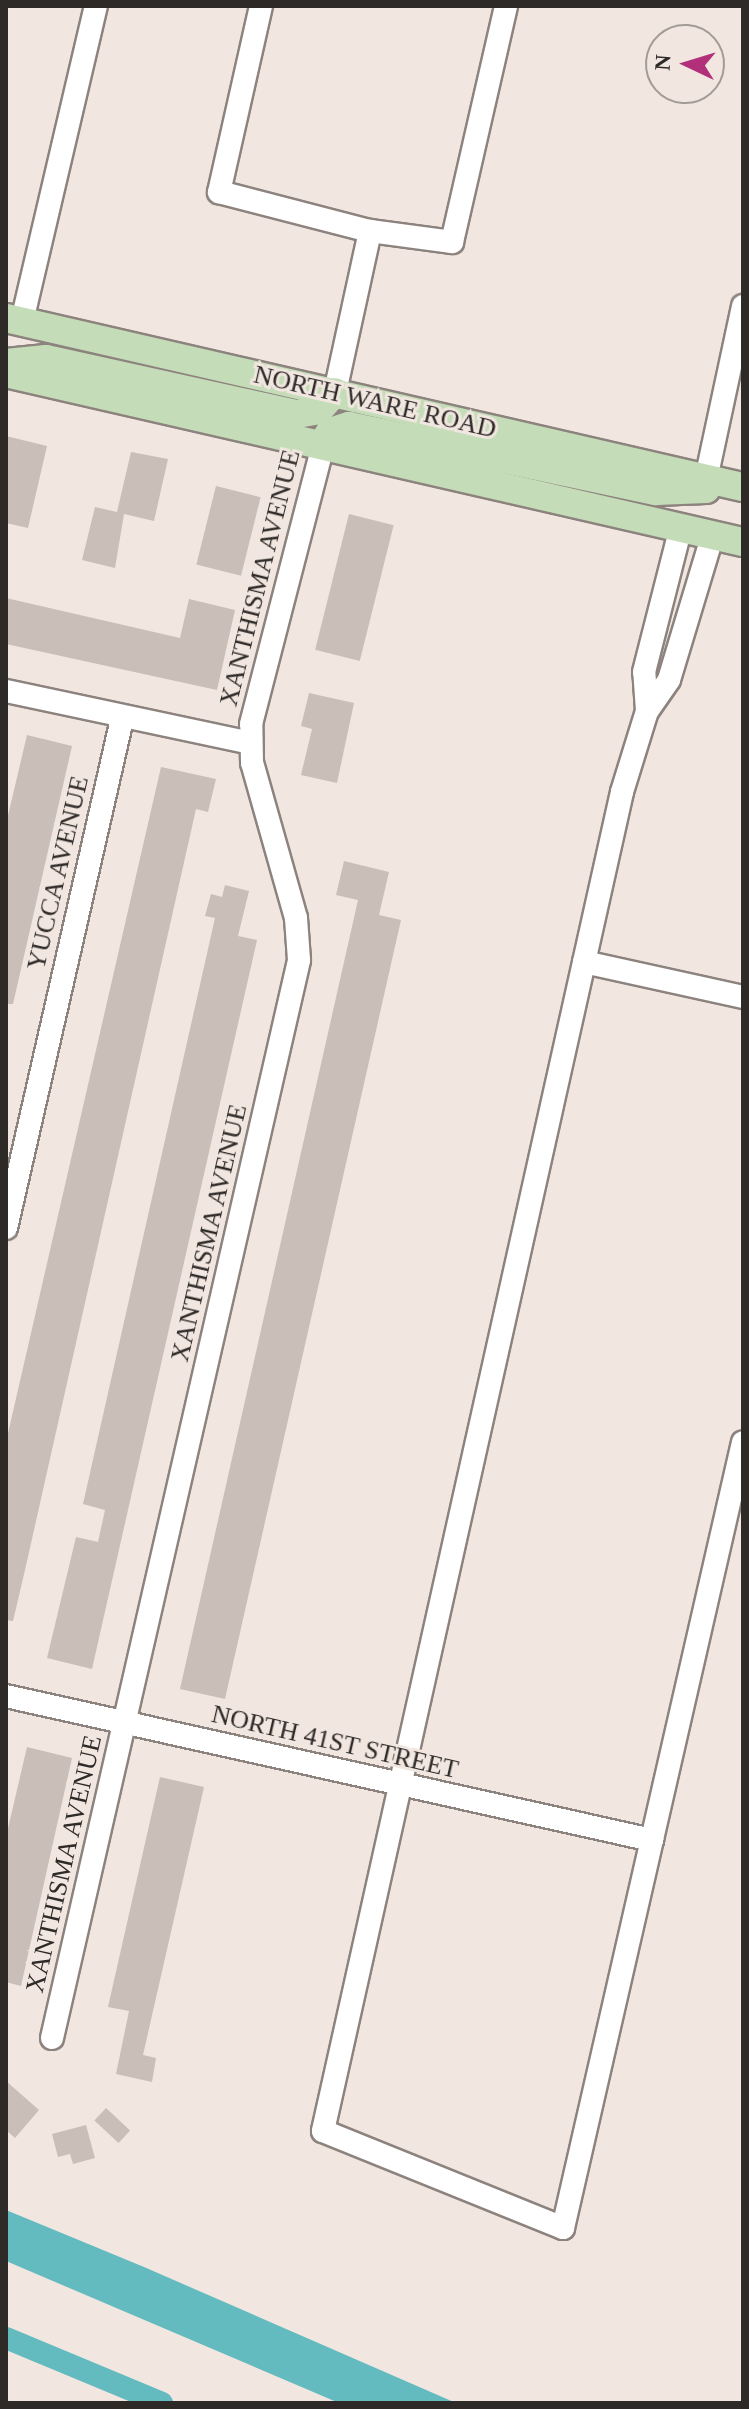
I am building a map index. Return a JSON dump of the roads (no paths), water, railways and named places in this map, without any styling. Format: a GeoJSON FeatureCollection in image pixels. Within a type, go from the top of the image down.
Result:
{"type":"FeatureCollection","features":[{"type":"Feature","properties":{"kind":"main road","name":"NORTH WARE ROAD"},"geometry":{"type":"LineString","coordinates":[[14,319],[743,487]]}},
{"type":"Feature","properties":{"kind":"main road"},"geometry":{"type":"LineString","coordinates":[[6,363],[46,359],[297,414],[319,410],[335,392]]}},
{"type":"Feature","properties":{"kind":"main road","name":"NORTH WARE ROAD"},"geometry":{"type":"LineString","coordinates":[[6,373],[324,441],[743,542]]}},
{"type":"Feature","properties":{"kind":"main road"},"geometry":{"type":"LineString","coordinates":[[324,441],[330,432],[349,426],[656,491],[743,487]]}},
{"type":"Feature","properties":{"kind":"street"},"geometry":{"type":"LineString","coordinates":[[14,319],[96,6]]}},
{"type":"Feature","properties":{"kind":"street"},"geometry":{"type":"LineString","coordinates":[[261,6],[219,192],[370,231],[452,242],[506,6]]}},
{"type":"Feature","properties":{"kind":"street"},"geometry":{"type":"LineString","coordinates":[[335,392],[370,231]]}},
{"type":"Feature","properties":{"kind":"street"},"geometry":{"type":"LineString","coordinates":[[706,479],[743,306]]}},
{"type":"Feature","properties":{"kind":"street","name":"XANTHISMA AVENUE"},"geometry":{"type":"LineString","coordinates":[[52,2038],[299,960],[296,918],[250,743],[324,441]]}},
{"type":"Feature","properties":{"kind":"street"},"geometry":{"type":"LineString","coordinates":[[681,527],[644,672],[647,711],[584,962],[323,2131],[563,2228],[743,1442]]}},
{"type":"Feature","properties":{"kind":"street"},"geometry":{"type":"LineString","coordinates":[[647,711],[669,680],[713,534]]}},
{"type":"Feature","properties":{"kind":"street"},"geometry":{"type":"LineString","coordinates":[[660,613],[686,621]]}},
{"type":"Feature","properties":{"kind":"street"},"geometry":{"type":"LineString","coordinates":[[6,691],[122,719],[250,743]]}},
{"type":"Feature","properties":{"kind":"street","name":"YUCCA AVENUE"},"geometry":{"type":"LineString","coordinates":[[6,1228],[122,719]]}},
{"type":"Feature","properties":{"kind":"street"},"geometry":{"type":"LineString","coordinates":[[584,962],[743,997]]}},
{"type":"Feature","properties":{"kind":"street","name":"NORTH 41ST STREET"},"geometry":{"type":"LineString","coordinates":[[6,1696],[400,1787],[652,1840]]}},
{"type":"Feature","properties":{"kind":"water"},"geometry":{"type":"Polygon","coordinates":[[[6,2210],[456,2403],[339,2403],[6,2261],[6,2210]]]}},
{"type":"Feature","properties":{"kind":"waterway"},"geometry":{"type":"LineString","coordinates":[[6,2338],[162,2403]]}}]}
